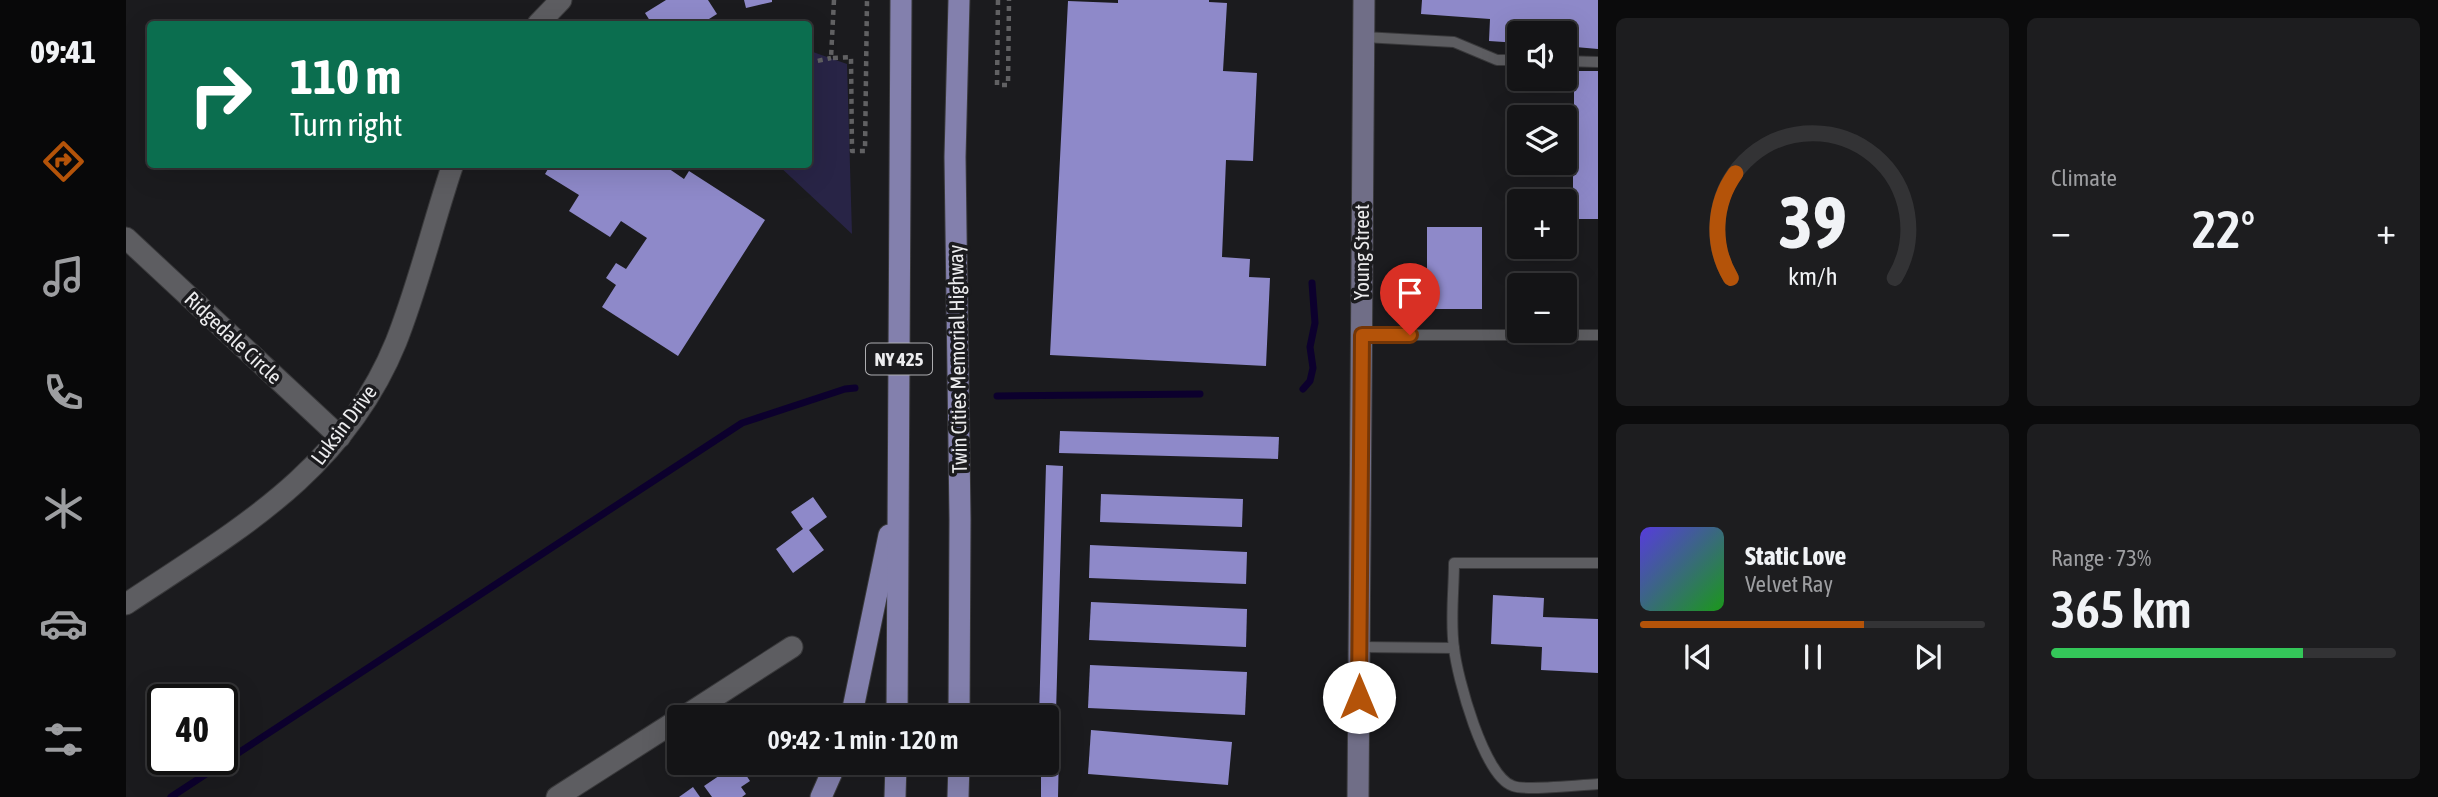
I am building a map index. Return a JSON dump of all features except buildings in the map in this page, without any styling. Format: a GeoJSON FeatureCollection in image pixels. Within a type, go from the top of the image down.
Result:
{"type":"FeatureCollection","features":[{"type":"Feature","properties":{"kind":"main road","name":"NY 425"},"geometry":{"type":"LineString","coordinates":[[897,705],[901,0]]}},
{"type":"Feature","properties":{"kind":"main road","name":"Twin Cities Memorial Highway"},"geometry":{"type":"LineString","coordinates":[[959,705],[960,519],[955,157],[960,0]]}},
{"type":"Feature","properties":{"kind":"main road"},"geometry":{"type":"LineString","coordinates":[[854,705],[898,489]]}},
{"type":"Feature","properties":{"kind":"main road"},"geometry":{"type":"LineString","coordinates":[[821,797],[831,775]]}},
{"type":"Feature","properties":{"kind":"main road"},"geometry":{"type":"LineString","coordinates":[[895,797],[896,775]]}},
{"type":"Feature","properties":{"kind":"main road"},"geometry":{"type":"LineString","coordinates":[[958,797],[959,775]]}},
{"type":"Feature","properties":{"kind":"street"},"geometry":{"type":"LineString","coordinates":[[541,21],[561,0]]}},
{"type":"Feature","properties":{"kind":"street","name":"Young Street"},"geometry":{"type":"LineString","coordinates":[[1358,797],[1364,0]]}},
{"type":"Feature","properties":{"kind":"street","name":"Luksin Drive"},"geometry":{"type":"LineString","coordinates":[[126,604],[274,503],[314,467],[340,437],[377,381],[395,344],[410,306],[452,168]]}},
{"type":"Feature","properties":{"kind":"street","name":"Ridgedale Circle"},"geometry":{"type":"LineString","coordinates":[[126,238],[340,437]]}},
{"type":"Feature","properties":{"kind":"street"},"geometry":{"type":"LineString","coordinates":[[701,705],[792,647]]}},
{"type":"Feature","properties":{"kind":"street"},"geometry":{"type":"LineString","coordinates":[[557,797],[667,726]]}},
{"type":"Feature","properties":{"kind":"lane"},"geometry":{"type":"LineString","coordinates":[[1364,37],[1454,42],[1497,60],[1507,60]]}},
{"type":"Feature","properties":{"kind":"lane"},"geometry":{"type":"LineString","coordinates":[[1577,61],[1598,62]]}},
{"type":"Feature","properties":{"kind":"lane"},"geometry":{"type":"LineString","coordinates":[[1362,335],[1598,335]]}},
{"type":"Feature","properties":{"kind":"lane"},"geometry":{"type":"LineString","coordinates":[[1598,563],[1454,562],[1454,648],[1486,759],[1502,781],[1514,787],[1598,784]]}},
{"type":"Feature","properties":{"kind":"lane"},"geometry":{"type":"LineString","coordinates":[[1359,648],[1454,648]]}},
{"type":"Feature","properties":{"kind":"path"},"geometry":{"type":"LineString","coordinates":[[831,58],[834,0]]}},
{"type":"Feature","properties":{"kind":"path"},"geometry":{"type":"LineString","coordinates":[[812,62],[851,57],[852,151],[865,151],[867,0]]}},
{"type":"Feature","properties":{"kind":"path"},"geometry":{"type":"LineString","coordinates":[[998,0],[998,85],[1008,85],[1009,0]]}},
{"type":"Feature","properties":{"kind":"shaded area"},"geometry":{"type":"Polygon","coordinates":[[[812,52],[847,64],[852,234],[781,168],[812,168],[812,52]]]}},
{"type":"Feature","properties":{"kind":"waterway"},"geometry":{"type":"LineString","coordinates":[[1303,389],[1310,381],[1313,368],[1310,347],[1315,323],[1312,283]]}},
{"type":"Feature","properties":{"kind":"waterway"},"geometry":{"type":"LineString","coordinates":[[171,797],[742,423],[855,388]]}},
{"type":"Feature","properties":{"kind":"waterway"},"geometry":{"type":"LineString","coordinates":[[997,396],[1200,394]]}},
{"type":"Feature","properties":{"kind":"route"},"geometry":{"type":"LineString","coordinates":[[1359,697],[1362,335],[1410,335]]}}]}
